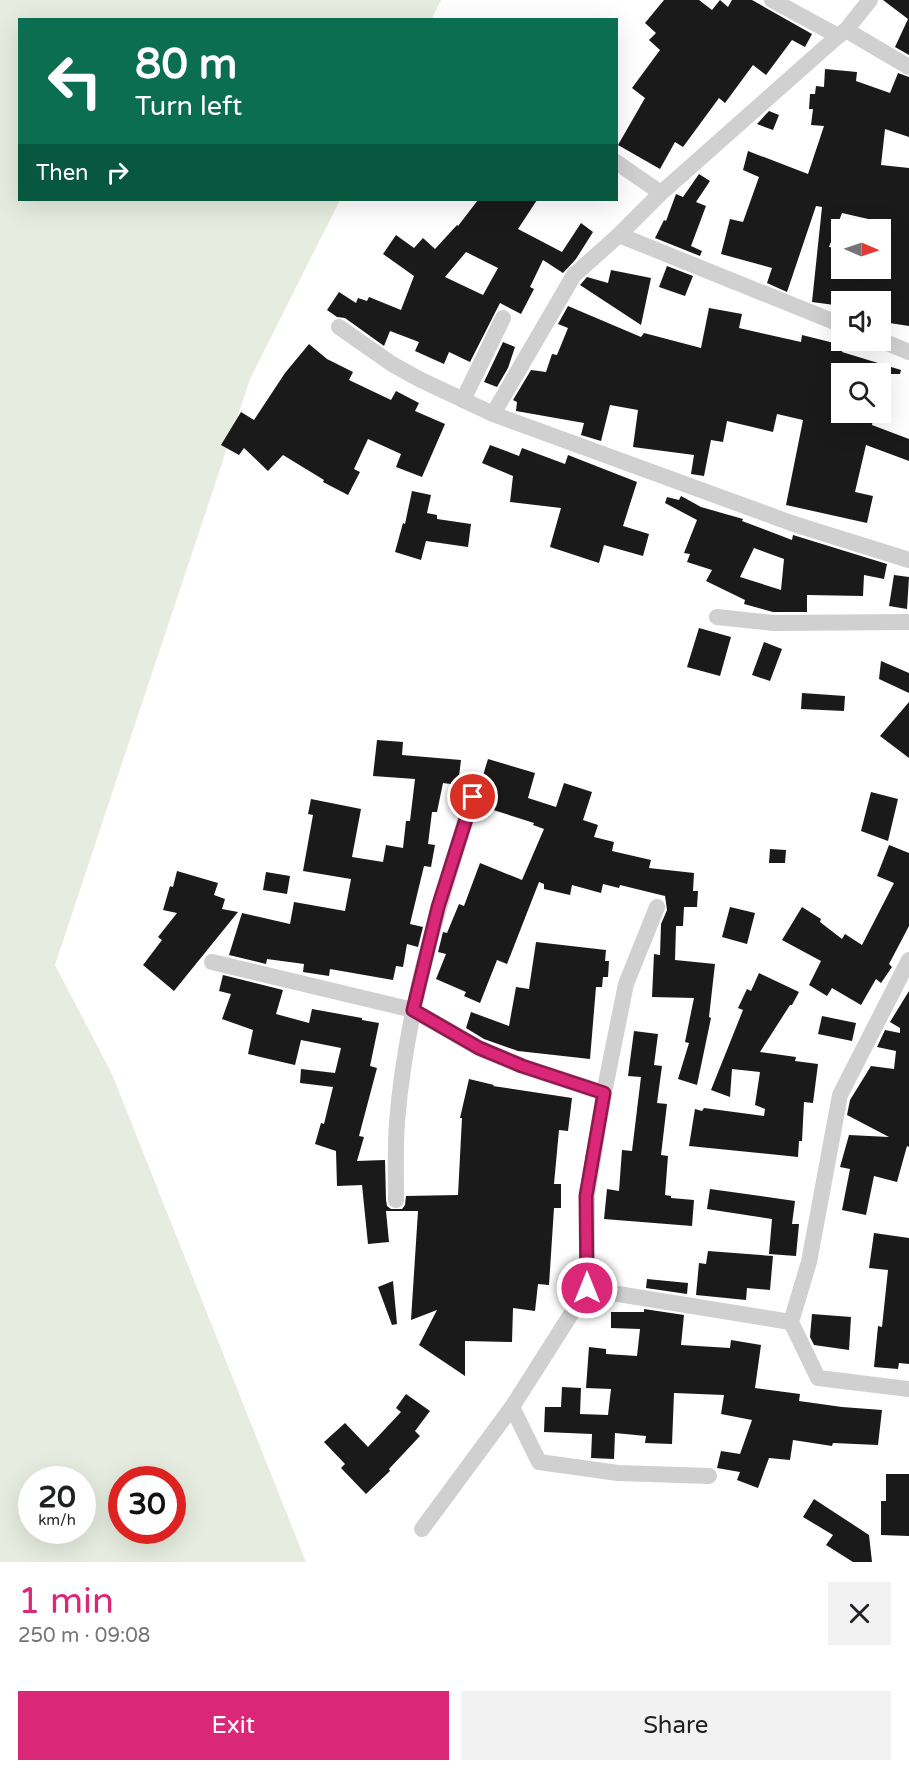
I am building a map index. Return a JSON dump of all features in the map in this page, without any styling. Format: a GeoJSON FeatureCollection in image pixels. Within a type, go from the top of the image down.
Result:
{"type":"FeatureCollection","features":[{"type":"Feature","properties":{"kind":"street"},"geometry":{"type":"LineString","coordinates":[[772,0],[909,67]]}},
{"type":"Feature","properties":{"kind":"street"},"geometry":{"type":"LineString","coordinates":[[493,414],[574,275],[619,235],[661,192],[842,33],[870,0]]}},
{"type":"Feature","properties":{"kind":"street"},"geometry":{"type":"LineString","coordinates":[[618,163],[661,192]]}},
{"type":"Feature","properties":{"kind":"street"},"geometry":{"type":"LineString","coordinates":[[619,235],[831,321]]}},
{"type":"Feature","properties":{"kind":"street"},"geometry":{"type":"LineString","coordinates":[[463,400],[503,318]]}},
{"type":"Feature","properties":{"kind":"street"},"geometry":{"type":"LineString","coordinates":[[339,327],[392,364],[493,414],[794,524],[909,560]]}},
{"type":"Feature","properties":{"kind":"street"},"geometry":{"type":"LineString","coordinates":[[891,345],[909,352]]}},
{"type":"Feature","properties":{"kind":"street"},"geometry":{"type":"LineString","coordinates":[[717,617],[773,623],[909,622]]}},
{"type":"Feature","properties":{"kind":"street"},"geometry":{"type":"LineString","coordinates":[[396,1200],[397,1124],[413,1010],[438,907],[473,797]]}},
{"type":"Feature","properties":{"kind":"street"},"geometry":{"type":"LineString","coordinates":[[422,1529],[512,1407],[587,1288],[586,1196],[604,1093],[626,984],[657,907]]}},
{"type":"Feature","properties":{"kind":"street"},"geometry":{"type":"LineString","coordinates":[[909,960],[840,1095],[809,1262],[791,1322],[818,1378],[909,1389]]}},
{"type":"Feature","properties":{"kind":"street"},"geometry":{"type":"LineString","coordinates":[[212,962],[413,1010],[479,1048],[522,1066],[604,1093]]}},
{"type":"Feature","properties":{"kind":"street"},"geometry":{"type":"LineString","coordinates":[[587,1288],[791,1322]]}},
{"type":"Feature","properties":{"kind":"street"},"geometry":{"type":"LineString","coordinates":[[512,1407],[539,1462],[618,1473],[709,1476]]}},
{"type":"Feature","properties":{"kind":"shaded area"},"geometry":{"type":"Polygon","coordinates":[[[0,0],[441,0],[432,18],[18,18],[18,201],[339,201],[250,379],[55,965],[112,1074],[306,1562],[0,1562],[0,0]]]}},
{"type":"Feature","properties":{"kind":"building"},"geometry":{"type":"Polygon","coordinates":[[[664,0],[699,0],[712,10],[720,0],[728,7],[732,0],[752,0],[812,34],[805,47],[792,40],[766,75],[753,65],[725,103],[719,98],[683,147],[675,142],[660,169],[618,145],[645,98],[632,88],[660,50],[649,40],[656,33],[645,23],[664,0]]]}},
{"type":"Feature","properties":{"kind":"building"},"geometry":{"type":"Polygon","coordinates":[[[883,0],[909,0],[909,55],[895,47],[908,19],[883,0]]]}},
{"type":"Feature","properties":{"kind":"building"},"geometry":{"type":"Polygon","coordinates":[[[825,69],[857,72],[856,81],[890,93],[898,73],[909,77],[909,137],[885,129],[881,165],[909,168],[909,326],[891,323],[891,291],[831,291],[831,305],[812,302],[822,207],[816,206],[787,292],[767,283],[772,268],[721,254],[730,219],[743,222],[759,177],[743,170],[748,151],[808,174],[824,126],[811,125],[813,109],[809,109],[810,94],[815,94],[816,86],[824,87],[825,69]]]}},
{"type":"Feature","properties":{"kind":"building"},"geometry":{"type":"Polygon","coordinates":[[[769,111],[779,115],[773,130],[757,124],[769,111]]]}},
{"type":"Feature","properties":{"kind":"building"},"geometry":{"type":"Polygon","coordinates":[[[699,174],[710,181],[696,202],[706,206],[691,246],[702,251],[700,256],[655,238],[664,220],[666,221],[676,194],[683,197],[699,174]]]}},
{"type":"Feature","properties":{"kind":"building"},"geometry":{"type":"Polygon","coordinates":[[[477,201],[536,201],[518,229],[562,252],[581,223],[593,232],[576,259],[563,273],[543,260],[530,287],[534,289],[521,314],[500,303],[470,362],[449,352],[444,364],[415,351],[419,342],[390,331],[384,346],[345,318],[337,317],[327,310],[339,292],[356,303],[358,298],[367,301],[369,297],[401,310],[414,276],[383,254],[396,235],[414,248],[423,238],[435,249],[477,201]],[[466,252],[445,277],[483,295],[498,268],[466,252]]]}},
{"type":"Feature","properties":{"kind":"building"},"geometry":{"type":"Polygon","coordinates":[[[667,266],[693,276],[685,296],[659,287],[667,266]]]}},
{"type":"Feature","properties":{"kind":"building"},"geometry":{"type":"Polygon","coordinates":[[[611,270],[651,278],[641,325],[580,285],[587,277],[608,283],[611,270]]]}},
{"type":"Feature","properties":{"kind":"building"},"geometry":{"type":"Polygon","coordinates":[[[568,306],[641,337],[644,333],[701,348],[709,308],[742,314],[739,328],[801,342],[802,335],[831,342],[831,351],[842,351],[878,363],[831,363],[831,423],[872,423],[872,425],[909,439],[909,461],[866,445],[855,492],[873,496],[867,523],[786,505],[803,420],[777,414],[773,432],[727,421],[723,442],[711,440],[704,476],[691,474],[694,455],[633,447],[638,410],[610,405],[601,441],[581,435],[584,423],[516,411],[517,402],[513,400],[531,370],[546,372],[552,354],[557,355],[568,328],[558,324],[568,306]]]}},
{"type":"Feature","properties":{"kind":"building"},"geometry":{"type":"Polygon","coordinates":[[[503,342],[515,347],[508,368],[497,387],[484,382],[503,342]]]}},
{"type":"Feature","properties":{"kind":"building"},"geometry":{"type":"Polygon","coordinates":[[[309,344],[327,359],[353,372],[349,380],[391,400],[396,391],[419,403],[415,411],[445,424],[422,477],[396,467],[401,454],[368,439],[354,469],[360,472],[348,495],[323,482],[324,480],[283,455],[268,471],[244,448],[239,455],[221,445],[241,412],[254,420],[285,373],[309,344]]]}},
{"type":"Feature","properties":{"kind":"building"},"geometry":{"type":"Polygon","coordinates":[[[891,367],[901,370],[900,374],[891,374],[891,367]]]}},
{"type":"Feature","properties":{"kind":"building"},"geometry":{"type":"Polygon","coordinates":[[[490,445],[519,456],[522,448],[565,464],[568,455],[637,482],[623,526],[649,534],[643,556],[604,545],[599,563],[550,547],[561,508],[510,502],[513,476],[482,463],[490,445]]]}},
{"type":"Feature","properties":{"kind":"building"},"geometry":{"type":"Polygon","coordinates":[[[412,491],[431,495],[427,513],[437,515],[437,519],[471,524],[468,547],[426,541],[421,560],[395,552],[403,523],[405,524],[412,491]]]}},
{"type":"Feature","properties":{"kind":"building"},"geometry":{"type":"Polygon","coordinates":[[[681,496],[701,507],[743,519],[742,521],[792,540],[793,535],[887,564],[884,579],[864,575],[863,596],[807,595],[807,612],[773,612],[744,604],[745,600],[706,581],[712,570],[687,562],[690,554],[684,553],[697,520],[665,503],[667,497],[679,500],[681,496]],[[754,548],[740,577],[781,590],[784,559],[754,548]]]}},
{"type":"Feature","properties":{"kind":"building"},"geometry":{"type":"Polygon","coordinates":[[[894,575],[909,577],[907,609],[889,606],[894,575]]]}},
{"type":"Feature","properties":{"kind":"building"},"geometry":{"type":"Polygon","coordinates":[[[699,628],[731,637],[720,676],[687,667],[699,628]]]}},
{"type":"Feature","properties":{"kind":"building"},"geometry":{"type":"Polygon","coordinates":[[[764,642],[782,649],[770,681],[752,675],[764,642]]]}},
{"type":"Feature","properties":{"kind":"building"},"geometry":{"type":"Polygon","coordinates":[[[881,661],[909,673],[909,693],[879,679],[881,661]]]}},
{"type":"Feature","properties":{"kind":"building"},"geometry":{"type":"Polygon","coordinates":[[[802,693],[845,696],[844,711],[801,709],[802,693]]]}},
{"type":"Feature","properties":{"kind":"building"},"geometry":{"type":"Polygon","coordinates":[[[909,702],[909,758],[880,736],[909,702]]]}},
{"type":"Feature","properties":{"kind":"building"},"geometry":{"type":"Polygon","coordinates":[[[377,740],[403,742],[402,755],[461,760],[458,785],[443,783],[437,812],[432,812],[428,844],[435,845],[431,867],[424,866],[410,924],[423,927],[418,947],[407,944],[403,967],[396,966],[393,980],[330,969],[329,976],[303,972],[304,964],[267,959],[266,964],[229,955],[242,913],[290,924],[294,902],[345,911],[351,879],[303,871],[313,815],[308,814],[311,799],[361,809],[352,857],[383,862],[386,845],[403,848],[406,821],[410,821],[415,779],[373,776],[377,740]]]}},
{"type":"Feature","properties":{"kind":"building"},"geometry":{"type":"Polygon","coordinates":[[[488,759],[535,773],[528,798],[556,807],[564,783],[592,792],[583,820],[598,825],[594,837],[614,842],[612,851],[651,860],[649,868],[694,873],[693,891],[698,891],[697,907],[684,907],[683,926],[676,926],[675,960],[715,964],[709,1017],[711,1018],[697,1085],[678,1079],[689,1043],[685,1042],[694,998],[652,997],[654,954],[660,955],[661,924],[667,910],[665,896],[620,885],[619,888],[603,884],[601,893],[572,885],[570,895],[544,889],[544,884],[539,882],[507,964],[497,960],[480,1003],[464,996],[466,992],[436,979],[446,954],[438,952],[443,932],[447,933],[459,904],[464,906],[480,863],[522,880],[544,829],[533,825],[534,823],[487,808],[494,786],[481,782],[488,759]]]}},
{"type":"Feature","properties":{"kind":"building"},"geometry":{"type":"Polygon","coordinates":[[[871,792],[898,799],[888,841],[861,831],[871,792]]]}},
{"type":"Feature","properties":{"kind":"building"},"geometry":{"type":"Polygon","coordinates":[[[889,845],[909,853],[909,926],[889,964],[892,967],[881,983],[876,979],[861,1005],[832,988],[827,996],[809,985],[821,961],[782,940],[802,907],[821,919],[820,922],[842,939],[845,934],[862,945],[894,883],[877,876],[889,845]]]}},
{"type":"Feature","properties":{"kind":"building"},"geometry":{"type":"Polygon","coordinates":[[[770,849],[786,850],[785,863],[769,863],[770,849]]]}},
{"type":"Feature","properties":{"kind":"building"},"geometry":{"type":"Polygon","coordinates":[[[177,871],[218,883],[214,895],[225,899],[222,909],[238,912],[174,991],[143,965],[162,940],[158,937],[177,913],[163,910],[177,871]]]}},
{"type":"Feature","properties":{"kind":"building"},"geometry":{"type":"Polygon","coordinates":[[[266,872],[290,876],[287,894],[263,890],[266,872]]]}},
{"type":"Feature","properties":{"kind":"building"},"geometry":{"type":"Polygon","coordinates":[[[730,907],[755,913],[747,944],[722,937],[730,907]]]}},
{"type":"Feature","properties":{"kind":"building"},"geometry":{"type":"Polygon","coordinates":[[[536,942],[606,950],[605,961],[609,961],[608,977],[603,977],[602,987],[596,987],[590,1059],[518,1051],[484,1039],[466,1028],[471,1012],[509,1026],[516,987],[529,989],[536,942]]]}},
{"type":"Feature","properties":{"kind":"building"},"geometry":{"type":"Polygon","coordinates":[[[759,973],[799,992],[760,1052],[796,1057],[795,1061],[818,1064],[813,1103],[804,1102],[802,1141],[799,1141],[798,1157],[689,1146],[695,1109],[702,1111],[704,1108],[764,1116],[765,1109],[755,1105],[760,1072],[732,1069],[730,1097],[711,1090],[743,1010],[738,1008],[747,989],[751,991],[759,973]]]}},
{"type":"Feature","properties":{"kind":"building"},"geometry":{"type":"Polygon","coordinates":[[[223,975],[283,990],[276,1014],[309,1023],[312,1009],[379,1023],[370,1066],[377,1068],[359,1136],[364,1137],[357,1161],[385,1160],[386,1200],[387,1206],[391,1209],[402,1209],[406,1196],[458,1195],[462,1118],[460,1118],[469,1079],[493,1086],[572,1098],[568,1131],[559,1130],[554,1184],[561,1184],[561,1208],[554,1208],[549,1285],[538,1284],[535,1311],[513,1308],[512,1342],[465,1341],[465,1376],[419,1345],[437,1310],[411,1320],[418,1211],[386,1211],[389,1242],[368,1244],[362,1185],[337,1186],[336,1151],[315,1144],[321,1123],[324,1124],[333,1087],[300,1083],[301,1069],[335,1073],[341,1048],[301,1040],[295,1065],[248,1054],[253,1030],[222,1019],[231,994],[219,991],[223,975]]]}},
{"type":"Feature","properties":{"kind":"building"},"geometry":{"type":"Polygon","coordinates":[[[909,991],[909,1147],[907,1146],[897,1182],[874,1176],[866,1215],[842,1210],[850,1169],[840,1167],[849,1135],[889,1137],[847,1115],[850,1100],[871,1066],[894,1069],[896,1051],[877,1047],[885,1030],[900,1033],[900,1028],[890,1022],[909,991]]]}},
{"type":"Feature","properties":{"kind":"building"},"geometry":{"type":"Polygon","coordinates":[[[822,1016],[856,1023],[852,1041],[818,1034],[822,1016]]]}},
{"type":"Feature","properties":{"kind":"building"},"geometry":{"type":"Polygon","coordinates":[[[634,1031],[658,1034],[654,1065],[662,1066],[657,1103],[667,1104],[661,1155],[668,1156],[665,1195],[671,1198],[694,1200],[692,1226],[604,1219],[607,1189],[619,1191],[622,1150],[632,1151],[641,1077],[628,1076],[634,1031]]]}},
{"type":"Feature","properties":{"kind":"building"},"geometry":{"type":"Polygon","coordinates":[[[710,1189],[795,1201],[792,1224],[799,1224],[796,1256],[769,1254],[772,1219],[707,1209],[710,1189]]]}},
{"type":"Feature","properties":{"kind":"building"},"geometry":{"type":"Polygon","coordinates":[[[874,1233],[909,1238],[909,1364],[899,1363],[898,1369],[874,1367],[878,1326],[882,1327],[888,1270],[869,1268],[874,1233]]]}},
{"type":"Feature","properties":{"kind":"building"},"geometry":{"type":"Polygon","coordinates":[[[708,1251],[773,1256],[770,1290],[747,1288],[746,1300],[696,1295],[699,1263],[706,1264],[708,1251]]]}},
{"type":"Feature","properties":{"kind":"building"},"geometry":{"type":"Polygon","coordinates":[[[647,1279],[688,1283],[687,1294],[646,1288],[647,1279]]]}},
{"type":"Feature","properties":{"kind":"building"},"geometry":{"type":"Polygon","coordinates":[[[393,1281],[397,1324],[392,1325],[378,1287],[393,1281]]]}},
{"type":"Feature","properties":{"kind":"building"},"geometry":{"type":"Polygon","coordinates":[[[644,1309],[684,1315],[681,1345],[730,1348],[731,1340],[761,1345],[755,1388],[800,1394],[799,1401],[882,1410],[878,1445],[833,1443],[832,1446],[793,1440],[790,1460],[769,1458],[758,1488],[737,1480],[740,1472],[717,1468],[721,1451],[740,1454],[752,1420],[721,1414],[724,1395],[674,1393],[672,1444],[645,1443],[646,1436],[615,1433],[614,1459],[591,1458],[592,1434],[544,1432],[545,1407],[561,1407],[562,1387],[581,1388],[580,1414],[608,1415],[611,1389],[586,1388],[589,1347],[606,1349],[606,1354],[637,1356],[640,1329],[611,1328],[611,1312],[644,1312],[644,1309]]]}},
{"type":"Feature","properties":{"kind":"building"},"geometry":{"type":"Polygon","coordinates":[[[812,1314],[851,1317],[849,1350],[814,1345],[810,1337],[812,1314]]]}},
{"type":"Feature","properties":{"kind":"building"},"geometry":{"type":"Polygon","coordinates":[[[406,1394],[430,1411],[415,1431],[420,1436],[389,1469],[390,1471],[366,1494],[341,1468],[345,1464],[324,1442],[345,1423],[368,1447],[401,1412],[396,1408],[406,1394]]]}},
{"type":"Feature","properties":{"kind":"building"},"geometry":{"type":"Polygon","coordinates":[[[886,1474],[909,1474],[909,1536],[881,1535],[881,1501],[886,1501],[886,1474]]]}},
{"type":"Feature","properties":{"kind":"building"},"geometry":{"type":"Polygon","coordinates":[[[814,1499],[869,1535],[872,1562],[853,1562],[826,1545],[833,1535],[803,1517],[814,1499]]]}},
{"type":"Feature","properties":{"kind":"route"},"geometry":{"type":"LineString","coordinates":[[473,797],[438,907],[413,1010],[479,1048],[522,1066],[604,1093],[586,1196],[587,1288]]}}]}
